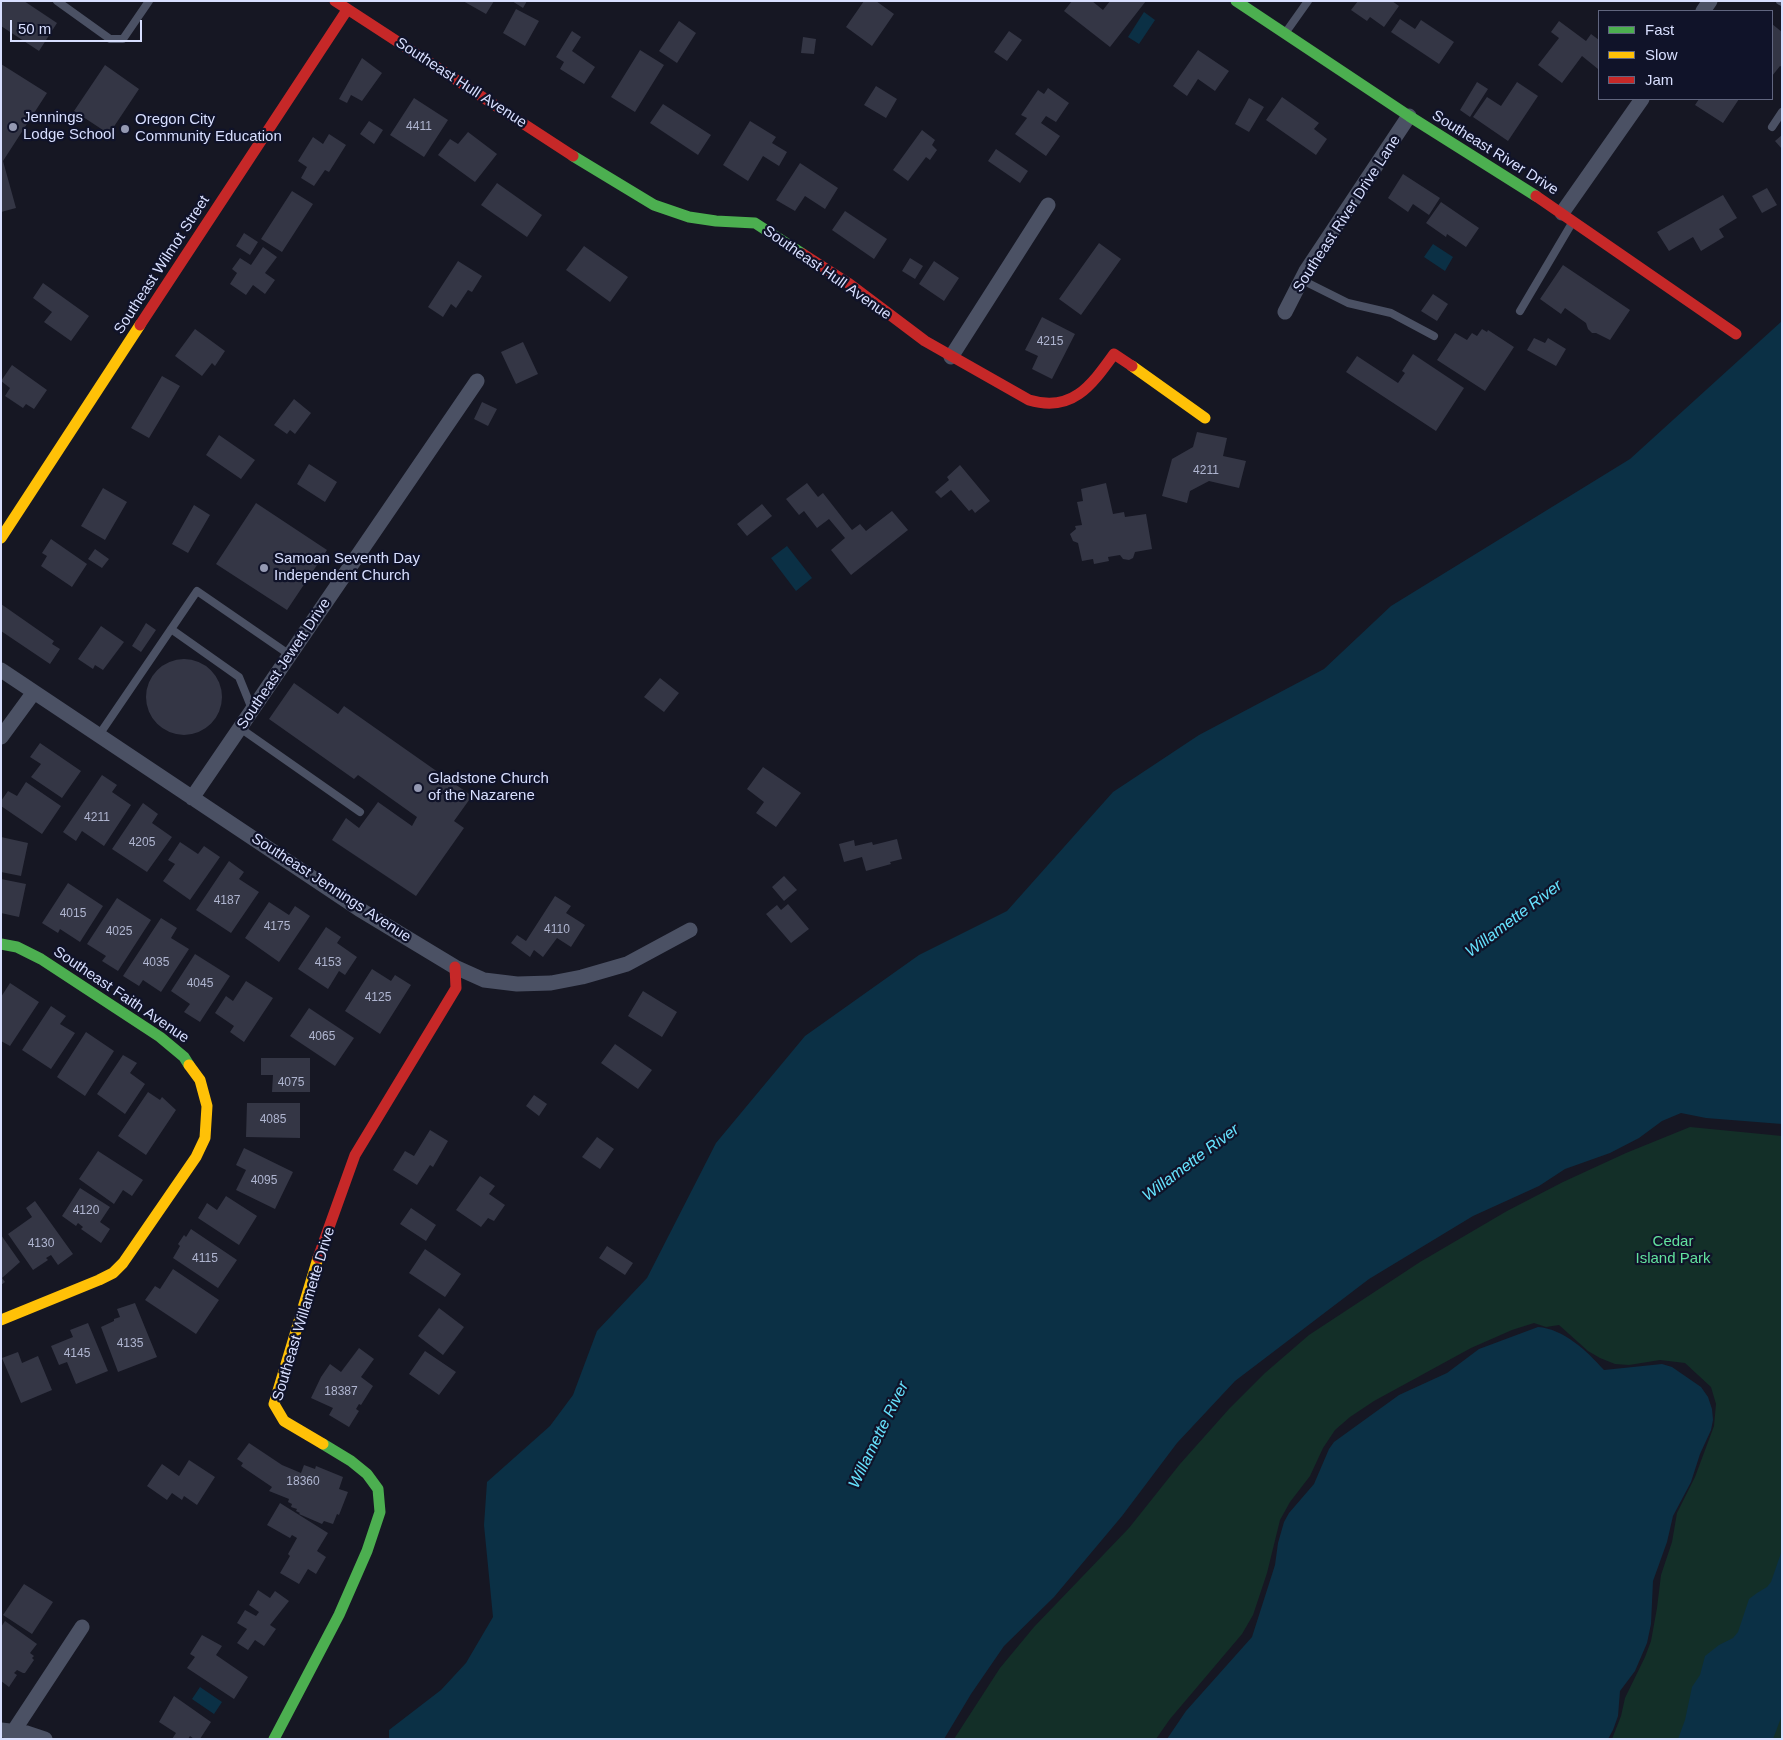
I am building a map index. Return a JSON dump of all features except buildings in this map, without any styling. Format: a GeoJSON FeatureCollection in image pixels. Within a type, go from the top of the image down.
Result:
{"type":"FeatureCollection","features":[{"type":"Feature","properties":{"kind":"street","name":"Southeast Hull Avenue"},"geometry":{"type":"LineString","coordinates":[[335,1],[590,167],[654,205],[689,217],[716,221],[755,223],[848,283],[917,336],[1029,400],[1050,406],[1071,399],[1089,387],[1114,354],[1205,418]]}},
{"type":"Feature","properties":{"kind":"street","name":"Southeast River Drive"},"geometry":{"type":"LineString","coordinates":[[1236,1],[1409,116],[1568,217],[1736,334]]}},
{"type":"Feature","properties":{"kind":"street","name":"Southeast Wilmot Street"},"geometry":{"type":"LineString","coordinates":[[1,538],[347,10]]}},
{"type":"Feature","properties":{"kind":"street"},"geometry":{"type":"LineString","coordinates":[[1568,217],[1641,100]]}},
{"type":"Feature","properties":{"kind":"street","name":"Southeast River Drive Lane"},"geometry":{"type":"LineString","coordinates":[[1285,312],[1302,280],[1409,116]]}},
{"type":"Feature","properties":{"kind":"street"},"geometry":{"type":"LineString","coordinates":[[951,357],[1048,206]]}},
{"type":"Feature","properties":{"kind":"street","name":"Southeast Jewett Drive"},"geometry":{"type":"LineString","coordinates":[[192,798],[477,381]]}},
{"type":"Feature","properties":{"kind":"street","name":"Southeast Jennings Avenue"},"geometry":{"type":"LineString","coordinates":[[1,670],[359,909],[455,967],[484,980],[517,984],[551,983],[582,977],[627,964],[690,930]]}},
{"type":"Feature","properties":{"kind":"street"},"geometry":{"type":"LineString","coordinates":[[1,738],[34,692]]}},
{"type":"Feature","properties":{"kind":"street","name":"Southeast Faith Avenue"},"geometry":{"type":"LineString","coordinates":[[1,944],[17,947],[41,959],[160,1037],[184,1057],[200,1080],[207,1106],[205,1138],[196,1157],[123,1263],[113,1273],[99,1280],[1,1320]]}},
{"type":"Feature","properties":{"kind":"street","name":"Southeast Willamette Drive"},"geometry":{"type":"LineString","coordinates":[[274,1739],[339,1615],[367,1551],[380,1512],[378,1489],[367,1474],[352,1461],[284,1421],[274,1404],[316,1267],[355,1155],[456,988],[455,967]]}},
{"type":"Feature","properties":{"kind":"street"},"geometry":{"type":"LineString","coordinates":[[7,1731],[82,1627]]}},
{"type":"Feature","properties":{"kind":"street"},"geometry":{"type":"LineString","coordinates":[[7,1731],[27,1733],[45,1739]]}},
{"type":"Feature","properties":{"kind":"lane"},"geometry":{"type":"LineString","coordinates":[[57,1],[110,39],[123,39],[149,1]]}},
{"type":"Feature","properties":{"kind":"lane"},"geometry":{"type":"LineString","coordinates":[[1285,34],[1308,1]]}},
{"type":"Feature","properties":{"kind":"lane"},"geometry":{"type":"LineString","coordinates":[[1772,127],[1782,112]]}},
{"type":"Feature","properties":{"kind":"lane"},"geometry":{"type":"LineString","coordinates":[[1520,311],[1568,217]]}},
{"type":"Feature","properties":{"kind":"lane"},"geometry":{"type":"LineString","coordinates":[[1302,280],[1348,303],[1392,313],[1434,336]]}},
{"type":"Feature","properties":{"kind":"lane"},"geometry":{"type":"LineString","coordinates":[[99,735],[197,591],[290,655]]}},
{"type":"Feature","properties":{"kind":"lane"},"geometry":{"type":"LineString","coordinates":[[170,629],[238,677],[252,710]]}},
{"type":"Feature","properties":{"kind":"lane"},"geometry":{"type":"LineString","coordinates":[[240,728],[360,812]]}},
{"type":"Feature","properties":{"kind":"green space","name":"Cedar Island Park"},"geometry":{"type":"Polygon","coordinates":[[[1690,1127],[1782,1136],[1782,1739],[1612,1739],[1621,1716],[1625,1698],[1651,1641],[1661,1575],[1672,1542],[1677,1513],[1695,1477],[1714,1426],[1716,1404],[1711,1387],[1685,1363],[1660,1360],[1629,1365],[1615,1364],[1588,1351],[1559,1325],[1546,1327],[1534,1323],[1512,1330],[1471,1348],[1374,1401],[1335,1430],[1323,1448],[1310,1476],[1290,1502],[1280,1520],[1267,1573],[1253,1615],[1242,1634],[1170,1719],[1156,1739],[954,1739],[1000,1668],[1034,1627],[1129,1528],[1180,1464],[1229,1409],[1265,1373],[1309,1335],[1420,1262],[1507,1211],[1563,1182],[1626,1153],[1690,1127]]]}},
{"type":"Feature","properties":{"kind":"water"},"geometry":{"type":"Polygon","coordinates":[[[1144,12],[1155,20],[1139,44],[1128,37],[1144,12]]]}},
{"type":"Feature","properties":{"kind":"water"},"geometry":{"type":"Polygon","coordinates":[[[1433,244],[1453,257],[1445,271],[1424,257],[1433,244]]]}},
{"type":"Feature","properties":{"kind":"water","name":"Willamette River"},"geometry":{"type":"Polygon","coordinates":[[[1782,321],[1782,1124],[1706,1118],[1681,1113],[1662,1121],[1639,1138],[1610,1153],[1565,1169],[1539,1186],[1473,1216],[1369,1279],[1235,1381],[1177,1443],[1122,1516],[1054,1597],[1004,1646],[971,1694],[944,1739],[389,1739],[389,1730],[441,1690],[466,1663],[493,1617],[484,1525],[487,1482],[550,1426],[573,1395],[597,1331],[647,1278],[716,1143],[805,1036],[919,955],[1007,911],[1113,792],[1199,735],[1324,669],[1391,606],[1630,459],[1782,321]]]}},
{"type":"Feature","properties":{"kind":"water"},"geometry":{"type":"Polygon","coordinates":[[[787,546],[812,578],[796,591],[771,558],[787,546]]]}},
{"type":"Feature","properties":{"kind":"water"},"geometry":{"type":"Polygon","coordinates":[[[1538,1327],[1566,1336],[1583,1349],[1604,1370],[1662,1364],[1672,1367],[1701,1387],[1708,1397],[1712,1409],[1713,1420],[1711,1430],[1700,1454],[1691,1482],[1673,1516],[1667,1542],[1653,1581],[1651,1624],[1647,1643],[1635,1671],[1620,1691],[1618,1716],[1608,1739],[1167,1739],[1186,1711],[1252,1637],[1275,1565],[1278,1543],[1284,1522],[1289,1513],[1314,1484],[1329,1449],[1334,1442],[1399,1395],[1447,1373],[1479,1349],[1538,1327]]]}},
{"type":"Feature","properties":{"kind":"water"},"geometry":{"type":"Polygon","coordinates":[[[1782,1550],[1782,1715],[1773,1739],[1678,1739],[1685,1720],[1692,1687],[1700,1675],[1705,1656],[1719,1645],[1733,1638],[1738,1632],[1749,1599],[1767,1587],[1771,1582],[1782,1550]]]}},
{"type":"Feature","properties":{"kind":"water"},"geometry":{"type":"Polygon","coordinates":[[[200,1687],[222,1702],[214,1714],[192,1699],[200,1687]]]}},
{"type":"Feature","properties":{"kind":"traffic: fast"},"geometry":{"type":"LineString","coordinates":[[1236,1],[1409,116],[1536,196]]}},
{"type":"Feature","properties":{"kind":"traffic: fast"},"geometry":{"type":"LineString","coordinates":[[573,156],[654,205],[689,217],[716,221],[755,223],[803,254]]}},
{"type":"Feature","properties":{"kind":"traffic: fast"},"geometry":{"type":"LineString","coordinates":[[1,944],[17,947],[41,959],[160,1037],[184,1057],[189,1065]]}},
{"type":"Feature","properties":{"kind":"traffic: fast"},"geometry":{"type":"LineString","coordinates":[[274,1739],[339,1615],[367,1551],[380,1512],[378,1489],[367,1474],[351,1461],[323,1444]]}},
{"type":"Feature","properties":{"kind":"traffic: slow"},"geometry":{"type":"LineString","coordinates":[[1,538],[140,325]]}},
{"type":"Feature","properties":{"kind":"traffic: slow"},"geometry":{"type":"LineString","coordinates":[[1132,366],[1205,418]]}},
{"type":"Feature","properties":{"kind":"traffic: slow"},"geometry":{"type":"LineString","coordinates":[[1,1320],[99,1280],[113,1273],[123,1263],[196,1157],[205,1138],[207,1106],[200,1080],[189,1065]]}},
{"type":"Feature","properties":{"kind":"traffic: slow"},"geometry":{"type":"LineString","coordinates":[[318,1258],[274,1404],[284,1421],[323,1444]]}},
{"type":"Feature","properties":{"kind":"traffic: jam"},"geometry":{"type":"LineString","coordinates":[[335,1],[573,156]]}},
{"type":"Feature","properties":{"kind":"traffic: jam"},"geometry":{"type":"LineString","coordinates":[[140,325],[347,10]]}},
{"type":"Feature","properties":{"kind":"traffic: jam"},"geometry":{"type":"LineString","coordinates":[[1536,196],[1736,334]]}},
{"type":"Feature","properties":{"kind":"traffic: jam"},"geometry":{"type":"LineString","coordinates":[[803,254],[848,283],[925,341],[1029,400],[1044,403],[1057,403],[1069,400],[1079,394],[1097,377],[1114,354],[1132,366]]}},
{"type":"Feature","properties":{"kind":"traffic: jam"},"geometry":{"type":"LineString","coordinates":[[318,1258],[355,1155],[456,988],[455,967]]}},
{"type":"Feature","properties":{"kind":"place","name":"Jennings Lodge School"},"geometry":{"type":"Point","coordinates":[13,127]}},
{"type":"Feature","properties":{"kind":"place","name":"Oregon City Community Education"},"geometry":{"type":"Point","coordinates":[125,129]}},
{"type":"Feature","properties":{"kind":"place","name":"Samoan Seventh Day Independent Church"},"geometry":{"type":"Point","coordinates":[264,568]}},
{"type":"Feature","properties":{"kind":"place","name":"Gladstone Church of the Nazarene"},"geometry":{"type":"Point","coordinates":[418,788]}}]}
